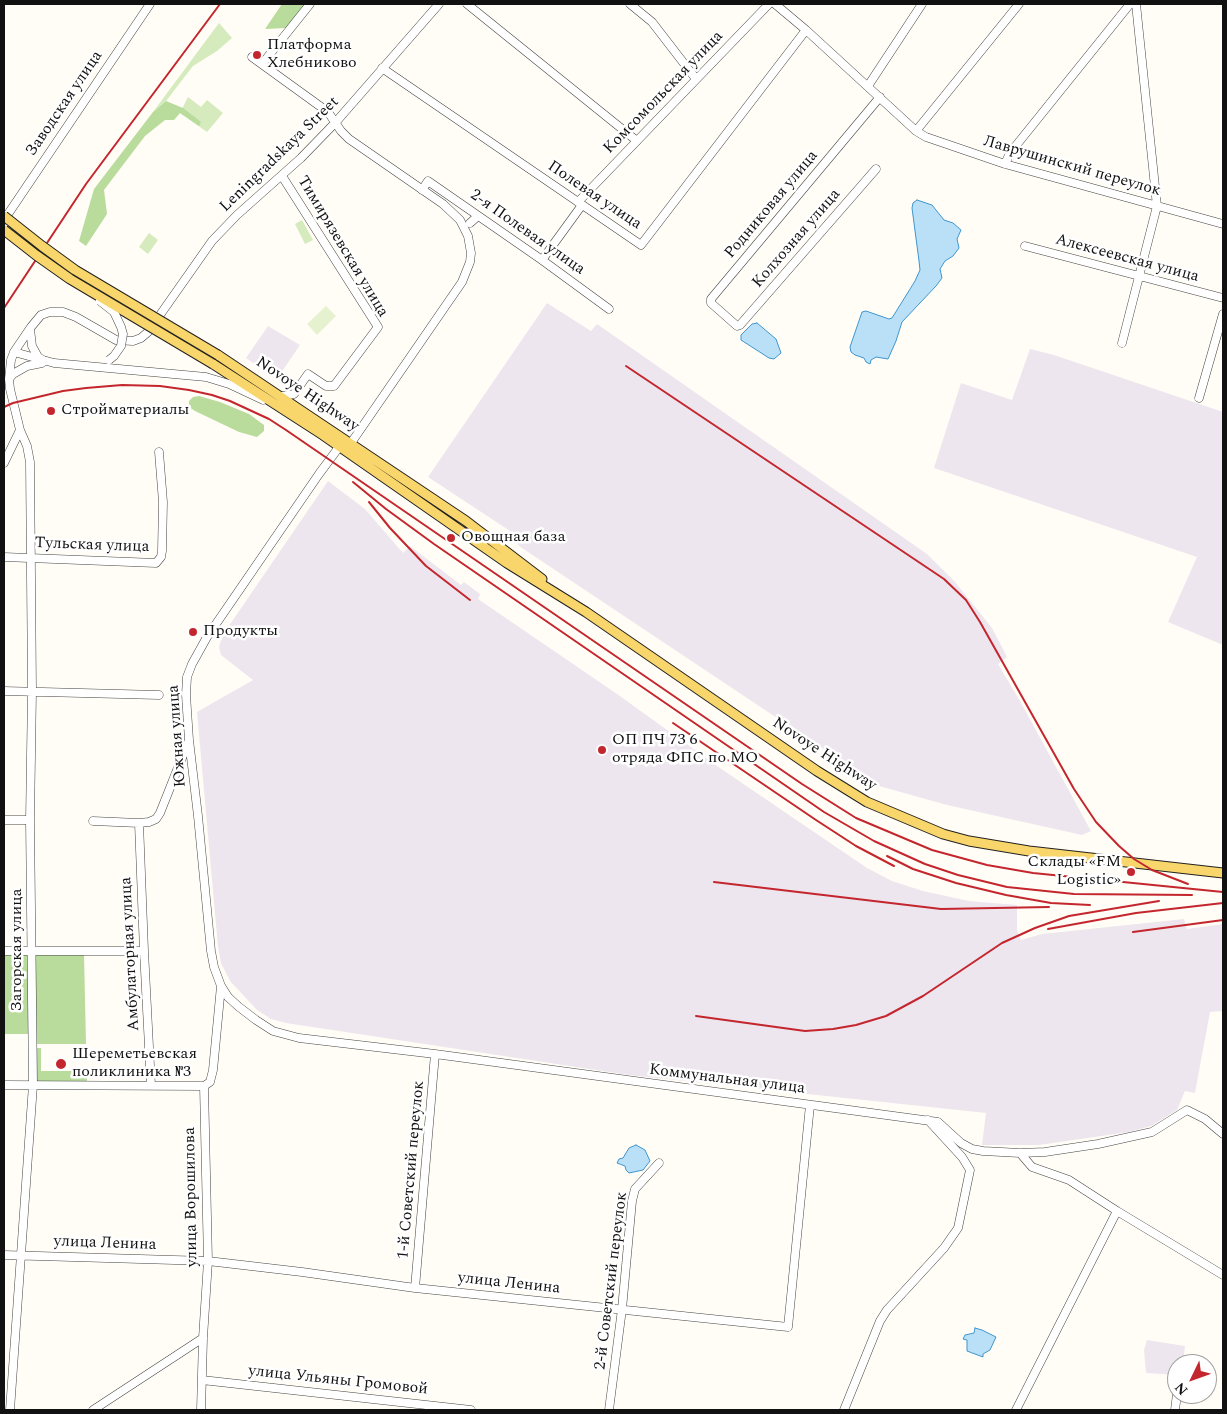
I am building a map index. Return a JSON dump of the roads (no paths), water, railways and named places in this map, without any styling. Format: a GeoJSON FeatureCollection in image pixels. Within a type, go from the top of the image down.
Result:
{"type":"FeatureCollection","features":[{"type":"Feature","properties":{"kind":"main road","name":"Novoye Highway"},"geometry":{"type":"LineString","coordinates":[[4,216],[76,270],[218,354],[296,405],[507,563],[586,612],[846,790],[898,816],[943,834],[969,841],[994,846],[1131,863],[1223,872]]}},
{"type":"Feature","properties":{"kind":"main road","name":"Novoye Highway"},"geometry":{"type":"LineString","coordinates":[[4,230],[70,279],[213,364],[292,414],[346,443]]}},
{"type":"Feature","properties":{"kind":"street","name":"Заводская улица"},"geometry":{"type":"LineString","coordinates":[[4,220],[150,4]]}},
{"type":"Feature","properties":{"kind":"street"},"geometry":{"type":"LineString","coordinates":[[262,64],[310,4]]}},
{"type":"Feature","properties":{"kind":"street","name":"Leningradskaya Street"},"geometry":{"type":"LineString","coordinates":[[31,327],[41,315],[56,311],[76,317],[116,340],[133,341],[141,338],[148,332],[212,242],[237,215],[282,176],[335,123],[439,4]]}},
{"type":"Feature","properties":{"kind":"street"},"geometry":{"type":"LineString","coordinates":[[467,4],[637,141]]}},
{"type":"Feature","properties":{"kind":"street"},"geometry":{"type":"LineString","coordinates":[[630,4],[652,22],[696,80]]}},
{"type":"Feature","properties":{"kind":"street","name":"Комсомольская улица"},"geometry":{"type":"LineString","coordinates":[[542,260],[580,203],[769,4]]}},
{"type":"Feature","properties":{"kind":"street","name":"Лаврушинский переулок"},"geometry":{"type":"LineString","coordinates":[[775,4],[916,131],[926,137],[1005,164],[1223,224]]}},
{"type":"Feature","properties":{"kind":"street"},"geometry":{"type":"LineString","coordinates":[[868,86],[922,4]]}},
{"type":"Feature","properties":{"kind":"street"},"geometry":{"type":"LineString","coordinates":[[916,131],[1019,4]]}},
{"type":"Feature","properties":{"kind":"street"},"geometry":{"type":"LineString","coordinates":[[1005,164],[1010,153],[1130,4]]}},
{"type":"Feature","properties":{"kind":"street"},"geometry":{"type":"LineString","coordinates":[[1122,343],[1157,206],[1136,4]]}},
{"type":"Feature","properties":{"kind":"street","name":"Полевая улица"},"geometry":{"type":"LineString","coordinates":[[382,68],[641,245],[806,30]]}},
{"type":"Feature","properties":{"kind":"street"},"geometry":{"type":"LineString","coordinates":[[252,57],[328,112],[335,123]]}},
{"type":"Feature","properties":{"kind":"street","name":"Родниковая улица"},"geometry":{"type":"LineString","coordinates":[[739,326],[711,303],[711,299],[880,97]]}},
{"type":"Feature","properties":{"kind":"street","name":"Южная улица"},"geometry":{"type":"LineString","coordinates":[[221,986],[214,967],[211,951],[189,740],[186,695],[187,677],[192,664],[218,621],[458,288],[470,262],[471,245],[464,227],[453,213],[349,139],[335,123]]}},
{"type":"Feature","properties":{"kind":"street","name":"Колхозная улица"},"geometry":{"type":"LineString","coordinates":[[739,326],[876,169]]}},
{"type":"Feature","properties":{"kind":"street","name":"Тимирязевская улица"},"geometry":{"type":"LineString","coordinates":[[282,176],[378,327],[334,386],[326,386],[308,374],[294,394]]}},
{"type":"Feature","properties":{"kind":"street","name":"2-я Полевая улица"},"geometry":{"type":"LineString","coordinates":[[422,190],[428,181],[609,309]]}},
{"type":"Feature","properties":{"kind":"street"},"geometry":{"type":"LineString","coordinates":[[470,223],[478,216]]}},
{"type":"Feature","properties":{"kind":"street","name":"Алексеевская улица"},"geometry":{"type":"LineString","coordinates":[[1025,246],[1223,298]]}},
{"type":"Feature","properties":{"kind":"street"},"geometry":{"type":"LineString","coordinates":[[70,279],[114,312],[120,323],[122,334],[121,346],[109,360],[84,366]]}},
{"type":"Feature","properties":{"kind":"street"},"geometry":{"type":"LineString","coordinates":[[1200,398],[1223,314]]}},
{"type":"Feature","properties":{"kind":"street"},"geometry":{"type":"LineString","coordinates":[[31,327],[14,352],[47,362],[206,377],[229,384],[292,414]]}},
{"type":"Feature","properties":{"kind":"street"},"geometry":{"type":"LineString","coordinates":[[31,327],[32,346],[38,357],[47,362]]}},
{"type":"Feature","properties":{"kind":"street","name":"Загорская улица"},"geometry":{"type":"LineString","coordinates":[[10,1410],[32,1085],[30,462],[27,446],[20,430],[13,403],[9,379],[9,368],[14,352]]}},
{"type":"Feature","properties":{"kind":"street"},"geometry":{"type":"LineString","coordinates":[[9,379],[13,374],[27,366],[47,362]]}},
{"type":"Feature","properties":{"kind":"street"},"geometry":{"type":"LineString","coordinates":[[282,396],[294,394],[296,405]]}},
{"type":"Feature","properties":{"kind":"street"},"geometry":{"type":"LineString","coordinates":[[4,463],[20,430]]}},
{"type":"Feature","properties":{"kind":"street","name":"Тульская улица"},"geometry":{"type":"LineString","coordinates":[[4,557],[156,563],[162,557],[163,502],[159,452]]}},
{"type":"Feature","properties":{"kind":"street"},"geometry":{"type":"LineString","coordinates":[[4,691],[159,695]]}},
{"type":"Feature","properties":{"kind":"street"},"geometry":{"type":"LineString","coordinates":[[93,821],[139,823],[156,819],[189,740]]}},
{"type":"Feature","properties":{"kind":"street"},"geometry":{"type":"LineString","coordinates":[[4,820],[30,820]]}},
{"type":"Feature","properties":{"kind":"street","name":"Амбулаторная улица"},"geometry":{"type":"LineString","coordinates":[[139,823],[151,1085]]}},
{"type":"Feature","properties":{"kind":"street"},"geometry":{"type":"LineString","coordinates":[[4,951],[144,951]]}},
{"type":"Feature","properties":{"kind":"street","name":"Коммунальная улица"},"geometry":{"type":"LineString","coordinates":[[221,986],[238,1007],[273,1031],[299,1038],[435,1054],[928,1120],[938,1122],[961,1143],[972,1149],[1020,1153],[1045,1152],[1098,1144],[1152,1132],[1187,1110],[1204,1119],[1223,1134]]}},
{"type":"Feature","properties":{"kind":"street","name":"улица Ворошилова"},"geometry":{"type":"LineString","coordinates":[[201,1410],[208,1262],[204,1086],[210,1082],[221,986]]}},
{"type":"Feature","properties":{"kind":"street","name":"1-й Советский переулок"},"geometry":{"type":"LineString","coordinates":[[415,1288],[435,1054]]}},
{"type":"Feature","properties":{"kind":"street"},"geometry":{"type":"LineString","coordinates":[[4,1085],[204,1086]]}},
{"type":"Feature","properties":{"kind":"street","name":"улица Ленина"},"geometry":{"type":"LineString","coordinates":[[4,1255],[208,1262],[302,1272],[415,1288],[788,1327],[810,1104]]}},
{"type":"Feature","properties":{"kind":"street"},"geometry":{"type":"LineString","coordinates":[[844,1410],[880,1321],[887,1310],[944,1248],[958,1228],[970,1170],[962,1157],[928,1120]]}},
{"type":"Feature","properties":{"kind":"street"},"geometry":{"type":"LineString","coordinates":[[1020,1153],[1032,1167],[1069,1180],[1223,1276]]}},
{"type":"Feature","properties":{"kind":"street","name":"2-й Советский переулок"},"geometry":{"type":"LineString","coordinates":[[609,1410],[622,1309],[632,1201],[635,1189],[659,1163]]}},
{"type":"Feature","properties":{"kind":"street"},"geometry":{"type":"LineString","coordinates":[[1016,1410],[1118,1210]]}},
{"type":"Feature","properties":{"kind":"street"},"geometry":{"type":"LineString","coordinates":[[93,1410],[203,1338]]}},
{"type":"Feature","properties":{"kind":"street","name":"улица Ульяны Громовой"},"geometry":{"type":"LineString","coordinates":[[202,1380],[471,1410]]}},
{"type":"Feature","properties":{"kind":"water"},"geometry":{"type":"Polygon","coordinates":[[[917,200],[932,205],[944,220],[953,223],[961,230],[957,239],[959,248],[953,256],[945,261],[940,269],[942,278],[936,286],[902,322],[888,359],[876,357],[871,360],[870,364],[864,358],[851,352],[850,347],[862,312],[866,311],[889,319],[892,318],[915,281],[920,270],[912,208],[913,203],[917,200]]]}},
{"type":"Feature","properties":{"kind":"water"},"geometry":{"type":"Polygon","coordinates":[[[757,323],[776,339],[781,353],[774,359],[769,358],[741,340],[741,335],[752,324],[757,323]]]}},
{"type":"Feature","properties":{"kind":"water"},"geometry":{"type":"Polygon","coordinates":[[[636,1145],[645,1150],[650,1161],[643,1170],[629,1173],[625,1166],[617,1163],[619,1159],[623,1158],[629,1148],[636,1145]]]}},
{"type":"Feature","properties":{"kind":"water"},"geometry":{"type":"Polygon","coordinates":[[[975,1328],[996,1337],[990,1350],[983,1354],[983,1357],[967,1351],[967,1340],[963,1339],[965,1335],[974,1333],[975,1328]]]}},
{"type":"Feature","properties":{"kind":"railway"},"geometry":{"type":"LineString","coordinates":[[4,308],[86,184],[220,4]]}},
{"type":"Feature","properties":{"kind":"railway"},"geometry":{"type":"LineString","coordinates":[[626,366],[944,579],[966,600],[980,622],[1074,789],[1096,822],[1134,859],[1152,870],[1188,884]]}},
{"type":"Feature","properties":{"kind":"railway"},"geometry":{"type":"LineString","coordinates":[[4,407],[13,403],[63,391],[122,385],[160,386],[189,390],[230,401],[269,419],[286,430],[802,784],[856,818],[932,850],[987,865],[1033,873],[1223,892]]}},
{"type":"Feature","properties":{"kind":"railway"},"geometry":{"type":"LineString","coordinates":[[353,482],[434,544],[824,812],[874,841],[925,864],[958,875],[1007,887],[1074,894],[1192,895]]}},
{"type":"Feature","properties":{"kind":"railway"},"geometry":{"type":"LineString","coordinates":[[369,502],[390,528],[426,566],[470,600]]}},
{"type":"Feature","properties":{"kind":"railway"},"geometry":{"type":"LineString","coordinates":[[673,723],[856,846],[894,866]]}},
{"type":"Feature","properties":{"kind":"railway"},"geometry":{"type":"LineString","coordinates":[[887,856],[913,869],[956,883],[1051,903],[1090,905]]}},
{"type":"Feature","properties":{"kind":"railway"},"geometry":{"type":"LineString","coordinates":[[714,882],[941,909],[1049,907]]}},
{"type":"Feature","properties":{"kind":"railway"},"geometry":{"type":"LineString","coordinates":[[696,1016],[805,1031],[856,1025],[886,1016],[923,996],[1002,943],[1035,928],[1069,916],[1159,901]]}},
{"type":"Feature","properties":{"kind":"railway"},"geometry":{"type":"LineString","coordinates":[[1048,929],[1136,913],[1223,903]]}},
{"type":"Feature","properties":{"kind":"railway"},"geometry":{"type":"LineString","coordinates":[[1133,932],[1223,920]]}},
{"type":"Feature","properties":{"kind":"place","name":"Платформа Хлебниково"},"geometry":{"type":"Point","coordinates":[257,55]}},
{"type":"Feature","properties":{"kind":"place","name":"Стройматериалы"},"geometry":{"type":"Point","coordinates":[51,411]}},
{"type":"Feature","properties":{"kind":"place","name":"Овощная база"},"geometry":{"type":"Point","coordinates":[451,538]}},
{"type":"Feature","properties":{"kind":"place","name":"Продукты"},"geometry":{"type":"Point","coordinates":[193,632]}},
{"type":"Feature","properties":{"kind":"place","name":"ОП ПЧ 73 6 отряда ФПС по МО"},"geometry":{"type":"Point","coordinates":[602,750]}},
{"type":"Feature","properties":{"kind":"place","name":"Склады «FM Logistic»"},"geometry":{"type":"Point","coordinates":[1131,872]}},
{"type":"Feature","properties":{"kind":"place","name":"Шереметьевская поликлиника №3"},"geometry":{"type":"Point","coordinates":[61,1064]}}]}
